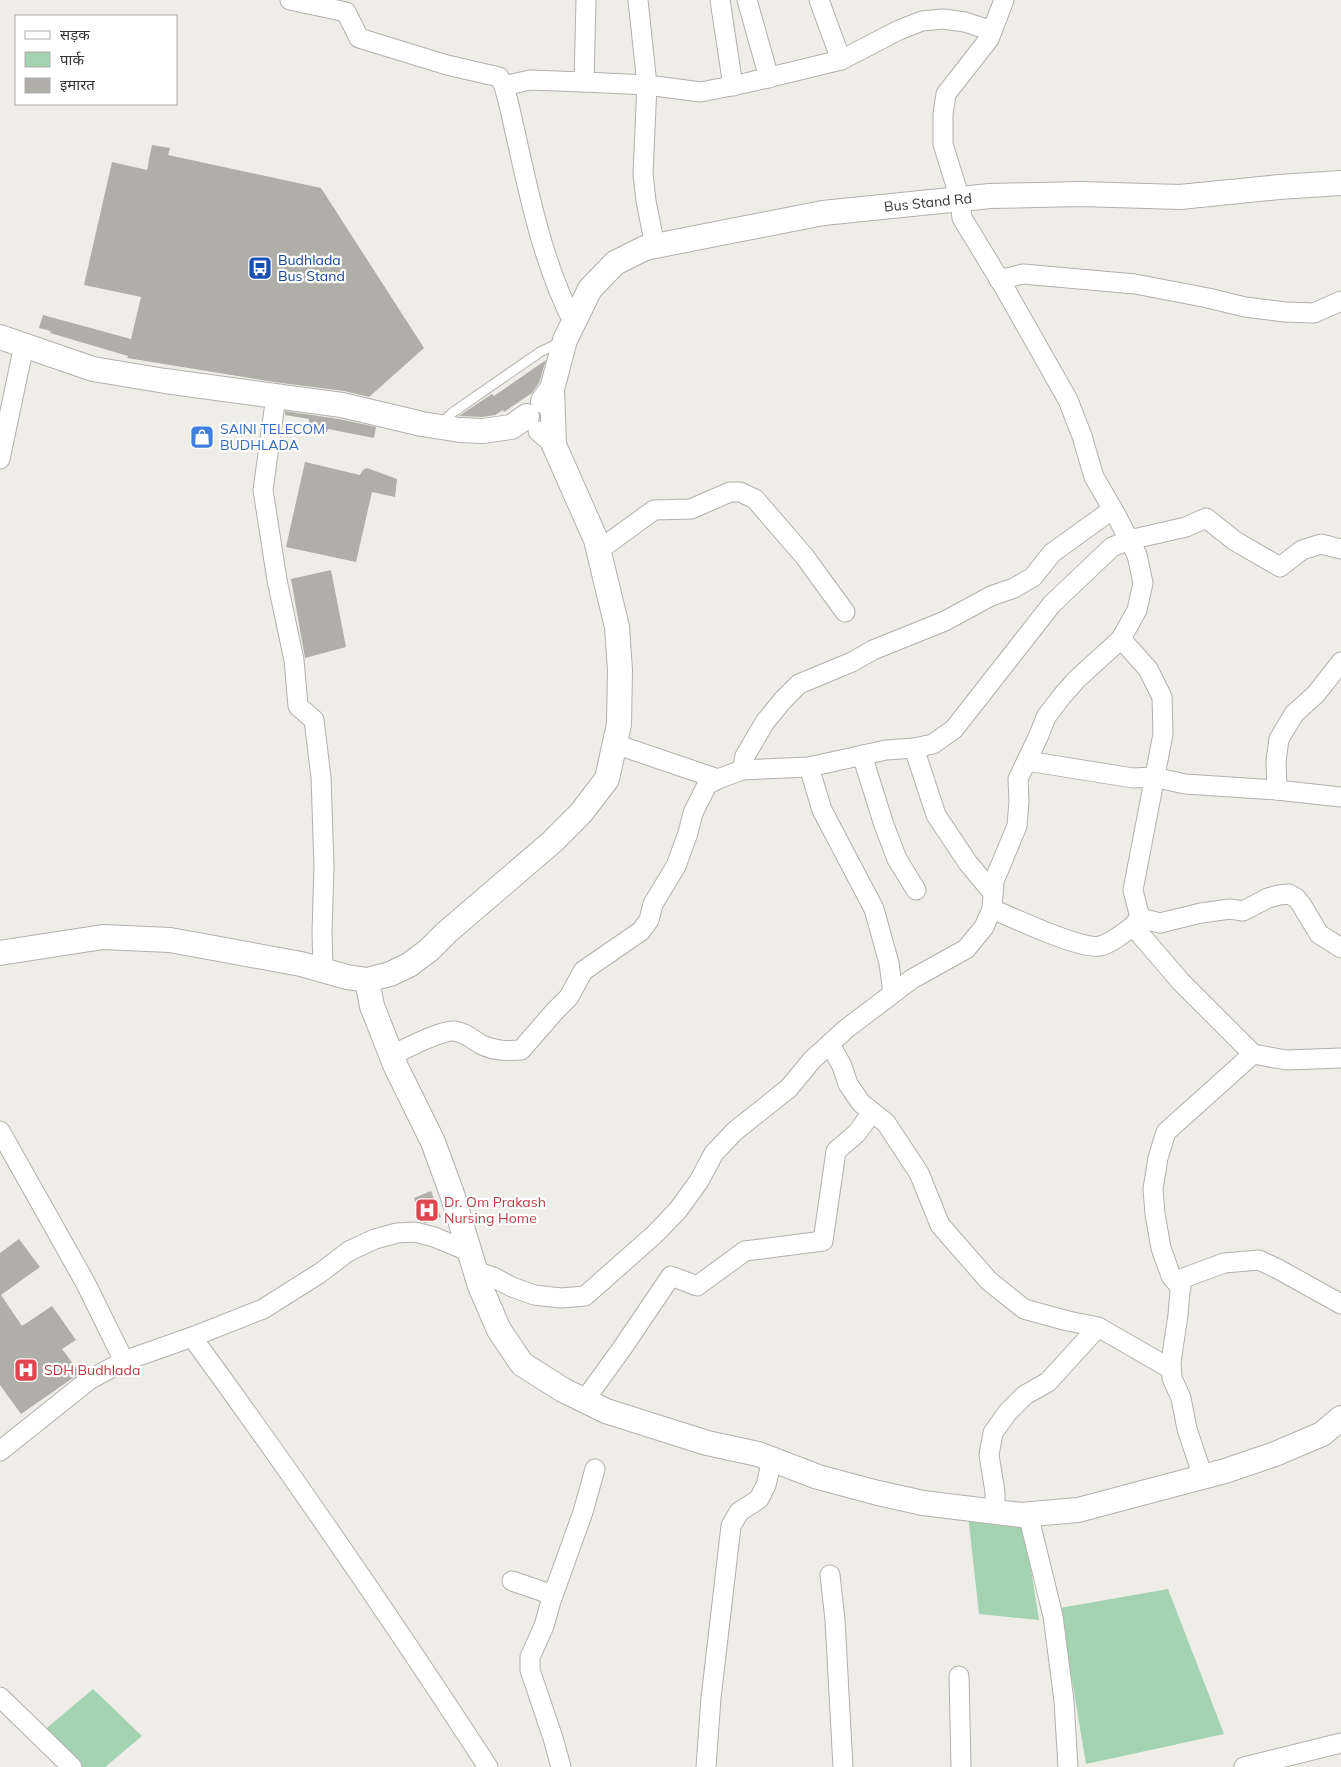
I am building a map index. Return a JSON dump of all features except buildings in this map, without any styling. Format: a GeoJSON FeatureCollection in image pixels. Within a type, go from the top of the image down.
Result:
{"type":"FeatureCollection","features":[{"type":"Feature","properties":{"kind":"street"},"geometry":{"type":"LineString","coordinates":[[294,0],[326,3],[346,12],[359,38],[447,65],[499,77],[504,86],[546,253],[561,297],[569,331]]}},
{"type":"Feature","properties":{"kind":"street"},"geometry":{"type":"LineString","coordinates":[[584,82],[586,0]]}},
{"type":"Feature","properties":{"kind":"street"},"geometry":{"type":"LineString","coordinates":[[638,0],[647,86],[644,174],[646,201],[655,246]]}},
{"type":"Feature","properties":{"kind":"street"},"geometry":{"type":"LineString","coordinates":[[720,0],[733,86]]}},
{"type":"Feature","properties":{"kind":"street"},"geometry":{"type":"LineString","coordinates":[[747,0],[769,78]]}},
{"type":"Feature","properties":{"kind":"street"},"geometry":{"type":"LineString","coordinates":[[819,0],[841,60]]}},
{"type":"Feature","properties":{"kind":"street"},"geometry":{"type":"LineString","coordinates":[[0,1451],[89,1380],[124,1361],[263,1309],[320,1273],[349,1250],[375,1239],[397,1233],[415,1232],[434,1237],[492,1277],[534,1295],[561,1298],[584,1296],[655,1234],[678,1210],[699,1181],[714,1154],[735,1131],[789,1088],[812,1060],[846,1029],[912,979],[966,949],[984,927],[993,901],[994,882],[1017,826],[1018,779],[1046,717],[1077,679],[1121,639],[1136,610],[1143,583],[1137,555],[1094,477],[1082,436],[1068,400],[962,218],[960,199],[943,144],[943,114],[946,94],[989,39],[1004,0]]}},
{"type":"Feature","properties":{"kind":"street"},"geometry":{"type":"LineString","coordinates":[[504,86],[530,80],[647,86],[701,92],[769,78],[841,60],[898,30],[922,21],[943,19],[965,22],[992,31]]}},
{"type":"Feature","properties":{"kind":"street","name":"Bus Stand Rd"},"geometry":{"type":"LineString","coordinates":[[538,420],[569,331],[590,288],[615,263],[645,248],[823,213],[990,196],[1080,194],[1180,197],[1341,183]]}},
{"type":"Feature","properties":{"kind":"street"},"geometry":{"type":"LineString","coordinates":[[999,280],[1023,274],[1135,284],[1245,307],[1285,312],[1314,313],[1341,301]]}},
{"type":"Feature","properties":{"kind":"street"},"geometry":{"type":"LineString","coordinates":[[0,336],[93,369],[165,381],[342,405],[437,426],[483,431],[538,420],[579,497],[599,550],[617,627],[620,670],[619,724],[607,779],[581,813],[552,842],[409,966],[390,974],[367,980],[347,977],[301,964],[180,942],[103,937],[0,953]]}},
{"type":"Feature","properties":{"kind":"street"},"geometry":{"type":"LineString","coordinates":[[0,459],[24,345]]}},
{"type":"Feature","properties":{"kind":"street"},"geometry":{"type":"LineString","coordinates":[[276,396],[263,490],[277,580],[294,660],[298,706],[314,720],[321,777],[324,866],[323,971]]}},
{"type":"Feature","properties":{"kind":"street"},"geometry":{"type":"LineString","coordinates":[[599,550],[654,510],[690,509],[730,492],[740,492],[755,499],[805,557],[845,612]]}},
{"type":"Feature","properties":{"kind":"street"},"geometry":{"type":"LineString","coordinates":[[742,770],[745,756],[765,722],[799,684],[845,665],[872,650],[945,621],[991,596],[1014,588],[1033,577],[1052,553],[1113,509]]}},
{"type":"Feature","properties":{"kind":"street"},"geometry":{"type":"LineString","coordinates":[[392,1055],[452,1031],[461,1032],[482,1045],[500,1052],[521,1050],[569,997],[583,971],[642,931],[649,920],[653,904],[676,866],[688,833],[692,813],[707,785],[742,770],[809,767],[886,750],[914,748],[933,744],[954,729],[1052,604],[1112,546],[1129,540],[1186,527],[1206,518],[1235,541],[1280,567],[1302,550],[1321,544],[1341,549]]}},
{"type":"Feature","properties":{"kind":"street"},"geometry":{"type":"LineString","coordinates":[[1121,639],[1148,669],[1162,697],[1163,734],[1133,890],[1137,922],[1208,1010],[1253,1054],[1286,1060],[1341,1058]]}},
{"type":"Feature","properties":{"kind":"street"},"geometry":{"type":"LineString","coordinates":[[1277,790],[1276,761],[1279,739],[1294,714],[1316,694],[1341,662]]}},
{"type":"Feature","properties":{"kind":"street"},"geometry":{"type":"LineString","coordinates":[[615,744],[718,779]]}},
{"type":"Feature","properties":{"kind":"street"},"geometry":{"type":"LineString","coordinates":[[914,748],[936,815],[993,901],[1046,932],[1090,947],[1102,945],[1137,922],[1160,923],[1230,908],[1243,911],[1268,898],[1289,894],[1302,904],[1319,934],[1341,948]]}},
{"type":"Feature","properties":{"kind":"street"},"geometry":{"type":"LineString","coordinates":[[862,755],[884,826],[897,859],[916,890]]}},
{"type":"Feature","properties":{"kind":"street"},"geometry":{"type":"LineString","coordinates":[[1027,761],[1133,778],[1154,777],[1185,784],[1277,790],[1341,797]]}},
{"type":"Feature","properties":{"kind":"street"},"geometry":{"type":"LineString","coordinates":[[809,767],[822,810],[874,909],[888,964],[893,993]]}},
{"type":"Feature","properties":{"kind":"street"},"geometry":{"type":"LineString","coordinates":[[367,980],[372,1006],[392,1055],[433,1142],[452,1194],[471,1261],[499,1330],[522,1364],[564,1390],[606,1411],[707,1443],[758,1454],[818,1478],[878,1493],[923,1503],[1028,1514],[1078,1510],[1203,1477],[1275,1454],[1322,1434],[1341,1418]]}},
{"type":"Feature","properties":{"kind":"street"},"geometry":{"type":"LineString","coordinates":[[830,1044],[842,1066],[848,1084],[861,1103],[886,1124],[919,1173],[940,1225],[988,1281],[1024,1309],[1068,1322],[1098,1327],[1171,1369]]}},
{"type":"Feature","properties":{"kind":"street"},"geometry":{"type":"LineString","coordinates":[[1181,1288],[1171,1276],[1161,1248],[1155,1214],[1153,1188],[1158,1158],[1166,1132],[1253,1054]]}},
{"type":"Feature","properties":{"kind":"street"},"geometry":{"type":"LineString","coordinates":[[584,1401],[671,1276],[697,1286],[745,1251],[823,1241],[836,1150],[857,1133],[872,1112]]}},
{"type":"Feature","properties":{"kind":"street"},"geometry":{"type":"LineString","coordinates":[[0,1131],[84,1282],[124,1361]]}},
{"type":"Feature","properties":{"kind":"street"},"geometry":{"type":"LineString","coordinates":[[1203,1477],[1187,1429],[1185,1412],[1172,1378],[1171,1362],[1181,1288],[1180,1279],[1224,1263],[1259,1260],[1341,1304]]}},
{"type":"Feature","properties":{"kind":"street"},"geometry":{"type":"LineString","coordinates":[[995,1512],[996,1492],[989,1455],[993,1434],[1007,1413],[1025,1395],[1048,1382],[1098,1327]]}},
{"type":"Feature","properties":{"kind":"street"},"geometry":{"type":"LineString","coordinates":[[192,1337],[280,1458],[419,1660],[488,1767]]}},
{"type":"Feature","properties":{"kind":"street"},"geometry":{"type":"LineString","coordinates":[[706,1767],[711,1698],[732,1526],[739,1512],[759,1499],[766,1485],[772,1460]]}},
{"type":"Feature","properties":{"kind":"street"},"geometry":{"type":"LineString","coordinates":[[561,1767],[530,1670],[530,1657],[544,1626],[583,1512],[595,1469]]}},
{"type":"Feature","properties":{"kind":"street"},"geometry":{"type":"LineString","coordinates":[[1028,1514],[1052,1616],[1063,1693],[1068,1767]]}},
{"type":"Feature","properties":{"kind":"street"},"geometry":{"type":"LineString","coordinates":[[830,1575],[835,1620],[843,1767]]}},
{"type":"Feature","properties":{"kind":"street"},"geometry":{"type":"LineString","coordinates":[[512,1581],[554,1595]]}},
{"type":"Feature","properties":{"kind":"street"},"geometry":{"type":"LineString","coordinates":[[959,1676],[961,1767]]}},
{"type":"Feature","properties":{"kind":"street"},"geometry":{"type":"LineString","coordinates":[[0,1697],[72,1767]]}},
{"type":"Feature","properties":{"kind":"street"},"geometry":{"type":"LineString","coordinates":[[1244,1767],[1341,1743]]}},
{"type":"Feature","properties":{"kind":"lane"},"geometry":{"type":"LineString","coordinates":[[437,426],[452,413],[569,331]]}},
{"type":"Feature","properties":{"kind":"green space"},"geometry":{"type":"Polygon","coordinates":[[[968,1515],[1019,1521],[1030,1563],[1039,1620],[979,1614],[968,1515]]]}},
{"type":"Feature","properties":{"kind":"green space"},"geometry":{"type":"Polygon","coordinates":[[[1168,1589],[1224,1734],[1086,1764],[1060,1608],[1168,1589]]]}},
{"type":"Feature","properties":{"kind":"green space"},"geometry":{"type":"Polygon","coordinates":[[[93,1689],[142,1736],[105,1767],[68,1767],[35,1738],[93,1689]]]}},
{"type":"Feature","properties":{"kind":"place","name":"Budhlada Bus Stand"},"geometry":{"type":"Point","coordinates":[260,268]}},
{"type":"Feature","properties":{"kind":"place","name":"SAINI TELECOM BUDHLADA"},"geometry":{"type":"Point","coordinates":[202,437]}},
{"type":"Feature","properties":{"kind":"place","name":"Dr. Om Prakash Nursing Home"},"geometry":{"type":"Point","coordinates":[427,1210]}},
{"type":"Feature","properties":{"kind":"place","name":"SDH Budhlada"},"geometry":{"type":"Point","coordinates":[26,1370]}}]}
